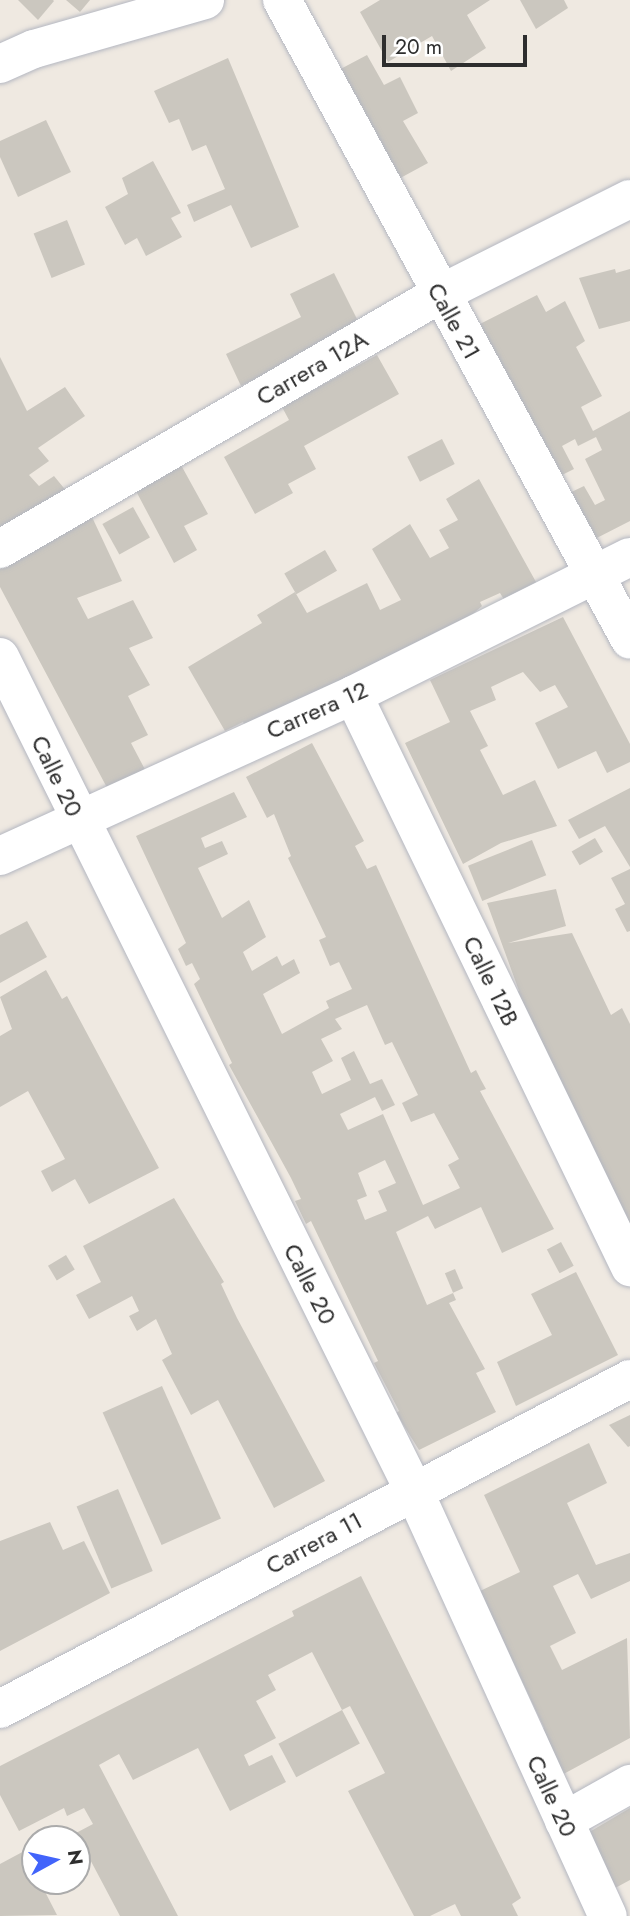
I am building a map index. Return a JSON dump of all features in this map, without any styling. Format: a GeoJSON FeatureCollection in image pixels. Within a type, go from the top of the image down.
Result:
{"type":"FeatureCollection","features":[{"type":"Feature","properties":{"kind":"street"},"geometry":{"type":"LineString","coordinates":[[0,64],[34,49],[205,0]]}},
{"type":"Feature","properties":{"kind":"street","name":"Calle 21"},"geometry":{"type":"LineString","coordinates":[[282,0],[440,295],[630,640]]}},
{"type":"Feature","properties":{"kind":"street","name":"Carrera 12A"},"geometry":{"type":"LineString","coordinates":[[0,549],[440,295],[630,199]]}},
{"type":"Feature","properties":{"kind":"street","name":"Carrera 12"},"geometry":{"type":"LineString","coordinates":[[0,856],[76,817],[353,695],[630,556]]}},
{"type":"Feature","properties":{"kind":"street","name":"Calle 20"},"geometry":{"type":"LineString","coordinates":[[0,657],[76,817],[414,1491],[608,1916]]}},
{"type":"Feature","properties":{"kind":"street","name":"Calle 12B"},"geometry":{"type":"LineString","coordinates":[[353,695],[630,1266]]}},
{"type":"Feature","properties":{"kind":"street","name":"Carrera 11"},"geometry":{"type":"LineString","coordinates":[[0,1709],[630,1379]]}},
{"type":"Feature","properties":{"kind":"street"},"geometry":{"type":"LineString","coordinates":[[564,1821],[630,1784]]}},
{"type":"Feature","properties":{"kind":"building"},"geometry":{"type":"Polygon","coordinates":[[[18,0],[53,0],[54,1],[38,20],[18,0]]]}},
{"type":"Feature","properties":{"kind":"building"},"geometry":{"type":"Polygon","coordinates":[[[66,0],[90,0],[80,12],[66,0]]]}},
{"type":"Feature","properties":{"kind":"building"},"geometry":{"type":"Polygon","coordinates":[[[380,0],[490,0],[467,15],[486,48],[451,71],[432,36],[388,62],[360,12],[380,0]]]}},
{"type":"Feature","properties":{"kind":"building"},"geometry":{"type":"Polygon","coordinates":[[[520,0],[564,0],[568,8],[536,29],[520,0]]]}},
{"type":"Feature","properties":{"kind":"building"},"geometry":{"type":"Polygon","coordinates":[[[367,55],[384,85],[400,77],[418,113],[403,121],[428,163],[393,182],[333,73],[367,55]]]}},
{"type":"Feature","properties":{"kind":"building"},"geometry":{"type":"Polygon","coordinates":[[[228,58],[299,227],[251,248],[231,205],[194,222],[187,205],[225,189],[206,145],[192,151],[179,119],[169,123],[154,91],[228,58]]]}},
{"type":"Feature","properties":{"kind":"building"},"geometry":{"type":"Polygon","coordinates":[[[46,120],[71,172],[18,197],[0,157],[0,141],[46,120]]]}},
{"type":"Feature","properties":{"kind":"building"},"geometry":{"type":"Polygon","coordinates":[[[153,161],[181,213],[171,218],[182,237],[146,256],[137,238],[125,245],[105,207],[128,194],[122,178],[153,161]]]}},
{"type":"Feature","properties":{"kind":"building"},"geometry":{"type":"Polygon","coordinates":[[[67,220],[85,265],[52,278],[34,233],[67,220]]]}},
{"type":"Feature","properties":{"kind":"building"},"geometry":{"type":"Polygon","coordinates":[[[615,269],[616,273],[630,269],[630,321],[599,329],[579,278],[615,269]]]}},
{"type":"Feature","properties":{"kind":"building"},"geometry":{"type":"Polygon","coordinates":[[[334,273],[361,327],[241,386],[226,354],[301,317],[290,294],[334,273]]]}},
{"type":"Feature","properties":{"kind":"building"},"geometry":{"type":"Polygon","coordinates":[[[537,295],[546,312],[565,301],[585,341],[576,347],[602,396],[581,407],[593,431],[630,411],[630,521],[587,543],[563,496],[584,486],[595,505],[605,500],[585,459],[602,450],[596,437],[578,446],[575,439],[562,446],[574,469],[554,479],[476,326],[537,295]]]}},
{"type":"Feature","properties":{"kind":"building"},"geometry":{"type":"Polygon","coordinates":[[[377,355],[399,394],[304,446],[316,469],[288,484],[293,493],[255,514],[224,457],[289,420],[282,407],[377,355]]]}},
{"type":"Feature","properties":{"kind":"building"},"geometry":{"type":"Polygon","coordinates":[[[0,357],[27,411],[65,387],[85,416],[38,448],[49,461],[29,475],[39,486],[54,476],[68,493],[0,537],[0,357]]]}},
{"type":"Feature","properties":{"kind":"building"},"geometry":{"type":"Polygon","coordinates":[[[442,439],[455,464],[420,482],[407,457],[442,439]]]}},
{"type":"Feature","properties":{"kind":"building"},"geometry":{"type":"Polygon","coordinates":[[[181,465],[208,514],[184,526],[197,550],[174,563],[136,491],[181,465]]]}},
{"type":"Feature","properties":{"kind":"building"},"geometry":{"type":"Polygon","coordinates":[[[479,479],[541,591],[508,606],[500,593],[480,602],[482,606],[466,620],[248,731],[243,722],[225,731],[188,667],[262,623],[257,615],[295,592],[307,613],[367,583],[380,610],[401,600],[372,549],[410,524],[430,558],[449,548],[439,530],[458,520],[446,499],[479,479]]]}},
{"type":"Feature","properties":{"kind":"building"},"geometry":{"type":"Polygon","coordinates":[[[133,507],[150,538],[119,555],[102,524],[133,507]]]}},
{"type":"Feature","properties":{"kind":"building"},"geometry":{"type":"Polygon","coordinates":[[[92,517],[122,581],[77,598],[88,619],[133,600],[153,638],[129,648],[150,685],[128,696],[148,735],[131,743],[150,779],[112,797],[0,587],[0,569],[92,517]]]}},
{"type":"Feature","properties":{"kind":"building"},"geometry":{"type":"Polygon","coordinates":[[[325,550],[337,571],[296,594],[284,574],[325,550]]]}},
{"type":"Feature","properties":{"kind":"building"},"geometry":{"type":"Polygon","coordinates":[[[563,617],[630,744],[630,762],[607,773],[596,751],[558,769],[535,723],[568,707],[555,685],[540,692],[523,672],[491,687],[496,700],[470,711],[488,746],[480,750],[503,795],[535,780],[557,826],[501,843],[463,864],[405,743],[450,722],[430,680],[563,617]]]}},
{"type":"Feature","properties":{"kind":"building"},"geometry":{"type":"Polygon","coordinates":[[[312,743],[364,841],[355,846],[367,869],[376,865],[471,1073],[476,1070],[486,1089],[480,1091],[554,1229],[502,1253],[481,1207],[435,1229],[428,1216],[396,1232],[427,1305],[453,1293],[456,1300],[449,1303],[485,1369],[476,1373],[496,1412],[419,1450],[396,1413],[399,1411],[374,1363],[378,1361],[311,1221],[306,1224],[295,1201],[301,1199],[291,1178],[229,1065],[232,1063],[194,984],[200,979],[192,963],[186,966],[178,949],[186,943],[136,836],[234,792],[247,817],[201,838],[205,848],[222,841],[228,854],[198,868],[222,918],[249,900],[266,937],[243,952],[252,971],[277,956],[282,966],[294,959],[300,973],[263,994],[282,1034],[329,1008],[326,1001],[352,989],[339,962],[330,966],[319,940],[326,937],[288,858],[291,856],[274,814],[267,818],[246,777],[312,743]],[[367,1005],[335,1019],[342,1029],[321,1039],[333,1061],[312,1072],[322,1094],[351,1080],[341,1058],[354,1051],[370,1084],[382,1079],[395,1105],[382,1111],[375,1097],[340,1114],[348,1130],[383,1114],[423,1205],[460,1188],[448,1165],[459,1159],[434,1113],[411,1122],[402,1103],[418,1095],[392,1042],[385,1045],[367,1005]],[[385,1160],[358,1173],[367,1196],[357,1200],[365,1220],[387,1211],[378,1191],[396,1183],[385,1160]]]}},
{"type":"Feature","properties":{"kind":"building"},"geometry":{"type":"Polygon","coordinates":[[[630,788],[630,867],[605,826],[579,839],[568,820],[630,788]]]}},
{"type":"Feature","properties":{"kind":"building"},"geometry":{"type":"Polygon","coordinates":[[[595,838],[603,852],[580,865],[572,852],[595,838]]]}},
{"type":"Feature","properties":{"kind":"building"},"geometry":{"type":"Polygon","coordinates":[[[532,840],[546,875],[482,901],[468,866],[532,840]]]}},
{"type":"Feature","properties":{"kind":"building"},"geometry":{"type":"Polygon","coordinates":[[[630,869],[630,931],[627,932],[615,909],[625,904],[611,878],[630,869]]]}},
{"type":"Feature","properties":{"kind":"building"},"geometry":{"type":"Polygon","coordinates":[[[556,889],[566,926],[508,943],[572,933],[611,1015],[622,1008],[630,1024],[630,1225],[515,992],[519,991],[487,903],[556,889]]]}},
{"type":"Feature","properties":{"kind":"building"},"geometry":{"type":"Polygon","coordinates":[[[27,921],[47,957],[0,983],[0,935],[27,921]]]}},
{"type":"Feature","properties":{"kind":"building"},"geometry":{"type":"Polygon","coordinates":[[[46,970],[62,999],[67,996],[159,1168],[89,1204],[75,1179],[52,1192],[41,1171],[65,1159],[28,1091],[0,1107],[0,1036],[12,1029],[0,997],[46,970]]]}},
{"type":"Feature","properties":{"kind":"building"},"geometry":{"type":"Polygon","coordinates":[[[174,1198],[224,1282],[221,1284],[237,1318],[325,1481],[274,1508],[218,1400],[191,1415],[162,1360],[172,1354],[156,1319],[137,1331],[129,1316],[139,1311],[132,1296],[89,1319],[76,1295],[101,1282],[83,1246],[174,1198]]]}},
{"type":"Feature","properties":{"kind":"building"},"geometry":{"type":"Polygon","coordinates":[[[561,1242],[574,1266],[560,1273],[547,1250],[561,1242]]]}},
{"type":"Feature","properties":{"kind":"building"},"geometry":{"type":"Polygon","coordinates":[[[66,1255],[75,1270],[57,1280],[48,1266],[66,1255]]]}},
{"type":"Feature","properties":{"kind":"building"},"geometry":{"type":"Polygon","coordinates":[[[455,1269],[463,1288],[453,1293],[445,1273],[455,1269]]]}},
{"type":"Feature","properties":{"kind":"building"},"geometry":{"type":"Polygon","coordinates":[[[576,1272],[618,1355],[516,1406],[497,1362],[552,1335],[531,1294],[576,1272]]]}},
{"type":"Feature","properties":{"kind":"building"},"geometry":{"type":"Polygon","coordinates":[[[162,1386],[221,1518],[162,1545],[103,1412],[162,1386]]]}},
{"type":"Feature","properties":{"kind":"building"},"geometry":{"type":"Polygon","coordinates":[[[630,1415],[630,1446],[628,1447],[609,1425],[630,1415]]]}},
{"type":"Feature","properties":{"kind":"building"},"geometry":{"type":"Polygon","coordinates":[[[589,1443],[607,1483],[567,1503],[596,1565],[630,1553],[630,1581],[591,1599],[578,1574],[553,1586],[576,1633],[550,1646],[562,1670],[627,1638],[630,1738],[558,1777],[537,1732],[544,1728],[480,1591],[520,1572],[484,1495],[589,1443]]]}},
{"type":"Feature","properties":{"kind":"building"},"geometry":{"type":"Polygon","coordinates":[[[118,1489],[153,1571],[111,1589],[77,1507],[118,1489]]]}},
{"type":"Feature","properties":{"kind":"building"},"geometry":{"type":"Polygon","coordinates":[[[50,1522],[63,1550],[84,1541],[110,1593],[0,1651],[0,1541],[50,1522]]]}},
{"type":"Feature","properties":{"kind":"building"},"geometry":{"type":"Polygon","coordinates":[[[361,1576],[521,1898],[512,1904],[518,1916],[461,1916],[455,1904],[430,1916],[414,1916],[348,1791],[385,1773],[350,1706],[342,1710],[312,1652],[268,1675],[276,1690],[256,1701],[276,1738],[244,1755],[249,1766],[272,1755],[286,1782],[230,1811],[198,1748],[133,1780],[119,1754],[99,1765],[178,1916],[120,1916],[91,1861],[93,1824],[84,1808],[67,1816],[64,1808],[31,1825],[21,1825],[19,1831],[0,1795],[0,1766],[294,1616],[292,1611],[361,1576]]]}},
{"type":"Feature","properties":{"kind":"building"},"geometry":{"type":"Polygon","coordinates":[[[342,1710],[360,1744],[296,1777],[278,1744],[342,1710]]]}},
{"type":"Feature","properties":{"kind":"building"},"geometry":{"type":"Polygon","coordinates":[[[630,1808],[630,1880],[606,1893],[581,1837],[630,1808]]]}},
{"type":"Feature","properties":{"kind":"building"},"geometry":{"type":"Polygon","coordinates":[[[21,1853],[21,1895],[47,1895],[57,1915],[0,1916],[0,1864],[21,1853]]]}}]}
